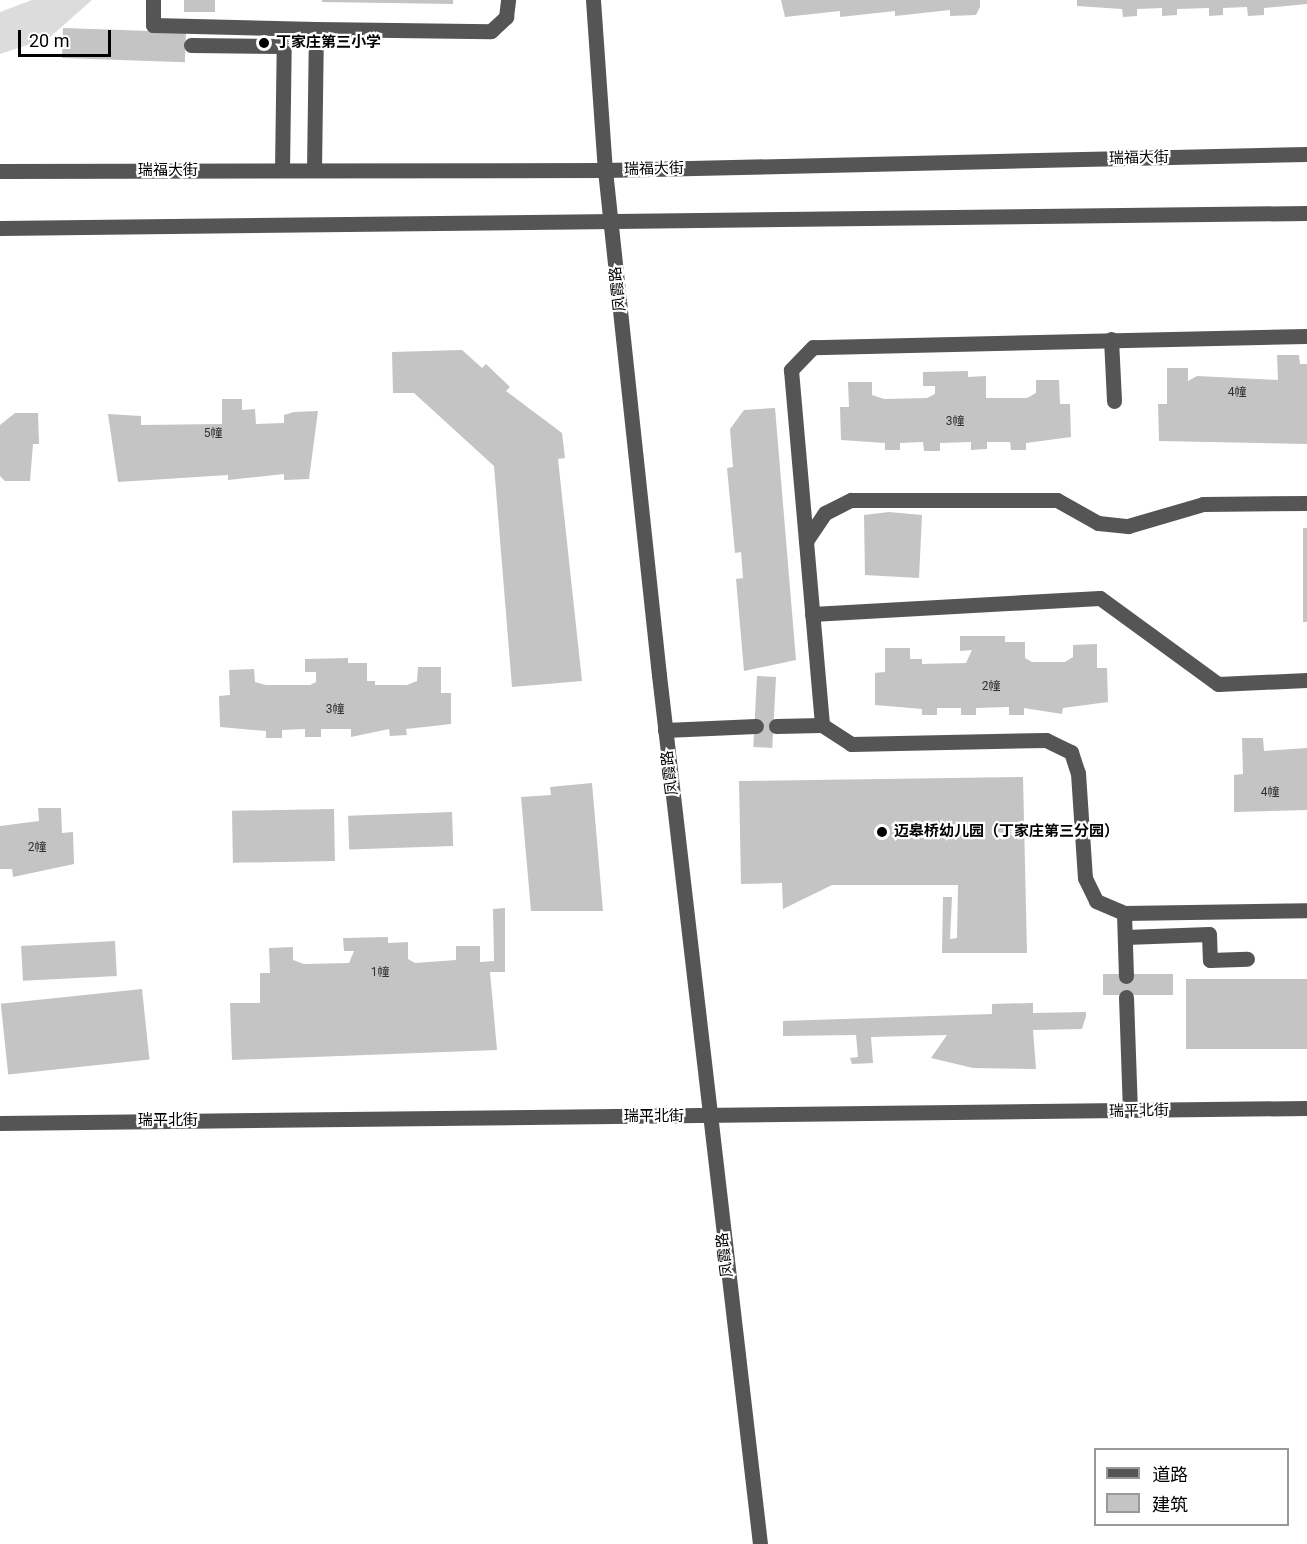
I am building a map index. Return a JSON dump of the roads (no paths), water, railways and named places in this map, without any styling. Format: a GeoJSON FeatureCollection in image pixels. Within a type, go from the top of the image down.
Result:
{"type":"FeatureCollection","features":[{"type":"Feature","properties":{"kind":"street"},"geometry":{"type":"LineString","coordinates":[[153,0],[153,25],[491,31],[506,17],[508,0]]}},
{"type":"Feature","properties":{"kind":"street","name":"凤霞路"},"geometry":{"type":"LineString","coordinates":[[593,0],[610,221],[665,730],[760,1544]]}},
{"type":"Feature","properties":{"kind":"street"},"geometry":{"type":"LineString","coordinates":[[282,171],[284,28]]}},
{"type":"Feature","properties":{"kind":"street"},"geometry":{"type":"LineString","coordinates":[[315,170],[316,29]]}},
{"type":"Feature","properties":{"kind":"street"},"geometry":{"type":"LineString","coordinates":[[190,45],[284,46]]}},
{"type":"Feature","properties":{"kind":"street","name":"瑞福大街"},"geometry":{"type":"LineString","coordinates":[[0,171],[605,170],[1307,154]]}},
{"type":"Feature","properties":{"kind":"street"},"geometry":{"type":"LineString","coordinates":[[0,228],[1307,213]]}},
{"type":"Feature","properties":{"kind":"street"},"geometry":{"type":"LineString","coordinates":[[822,724],[792,369],[813,347],[1307,336]]}},
{"type":"Feature","properties":{"kind":"street"},"geometry":{"type":"LineString","coordinates":[[1111,339],[1114,401]]}},
{"type":"Feature","properties":{"kind":"street"},"geometry":{"type":"LineString","coordinates":[[806,541],[825,513],[851,500],[1058,500],[1098,523],[1128,526],[1203,504],[1307,502]]}},
{"type":"Feature","properties":{"kind":"street"},"geometry":{"type":"LineString","coordinates":[[812,614],[1100,598],[1218,684],[1307,680]]}},
{"type":"Feature","properties":{"kind":"street"},"geometry":{"type":"LineString","coordinates":[[776,726],[822,724],[850,744],[1046,740],[1071,752],[1078,773],[1085,878],[1096,901],[1124,913],[1307,910]]}},
{"type":"Feature","properties":{"kind":"street"},"geometry":{"type":"LineString","coordinates":[[665,730],[756,726]]}},
{"type":"Feature","properties":{"kind":"street"},"geometry":{"type":"LineString","coordinates":[[1124,913],[1126,976]]}},
{"type":"Feature","properties":{"kind":"street"},"geometry":{"type":"LineString","coordinates":[[1125,937],[1209,934],[1210,960],[1247,959]]}},
{"type":"Feature","properties":{"kind":"street"},"geometry":{"type":"LineString","coordinates":[[1126,997],[1130,1111]]}},
{"type":"Feature","properties":{"kind":"street","name":"瑞平北街"},"geometry":{"type":"LineString","coordinates":[[0,1123],[709,1117],[1307,1108]]}},
{"type":"Feature","properties":{"kind":"place","name":"丁家庄第三小学"},"geometry":{"type":"Point","coordinates":[264,43]}},
{"type":"Feature","properties":{"kind":"place","name":"迈皋桥幼儿园（丁家庄第三分园）"},"geometry":{"type":"Point","coordinates":[882,832]}}]}
